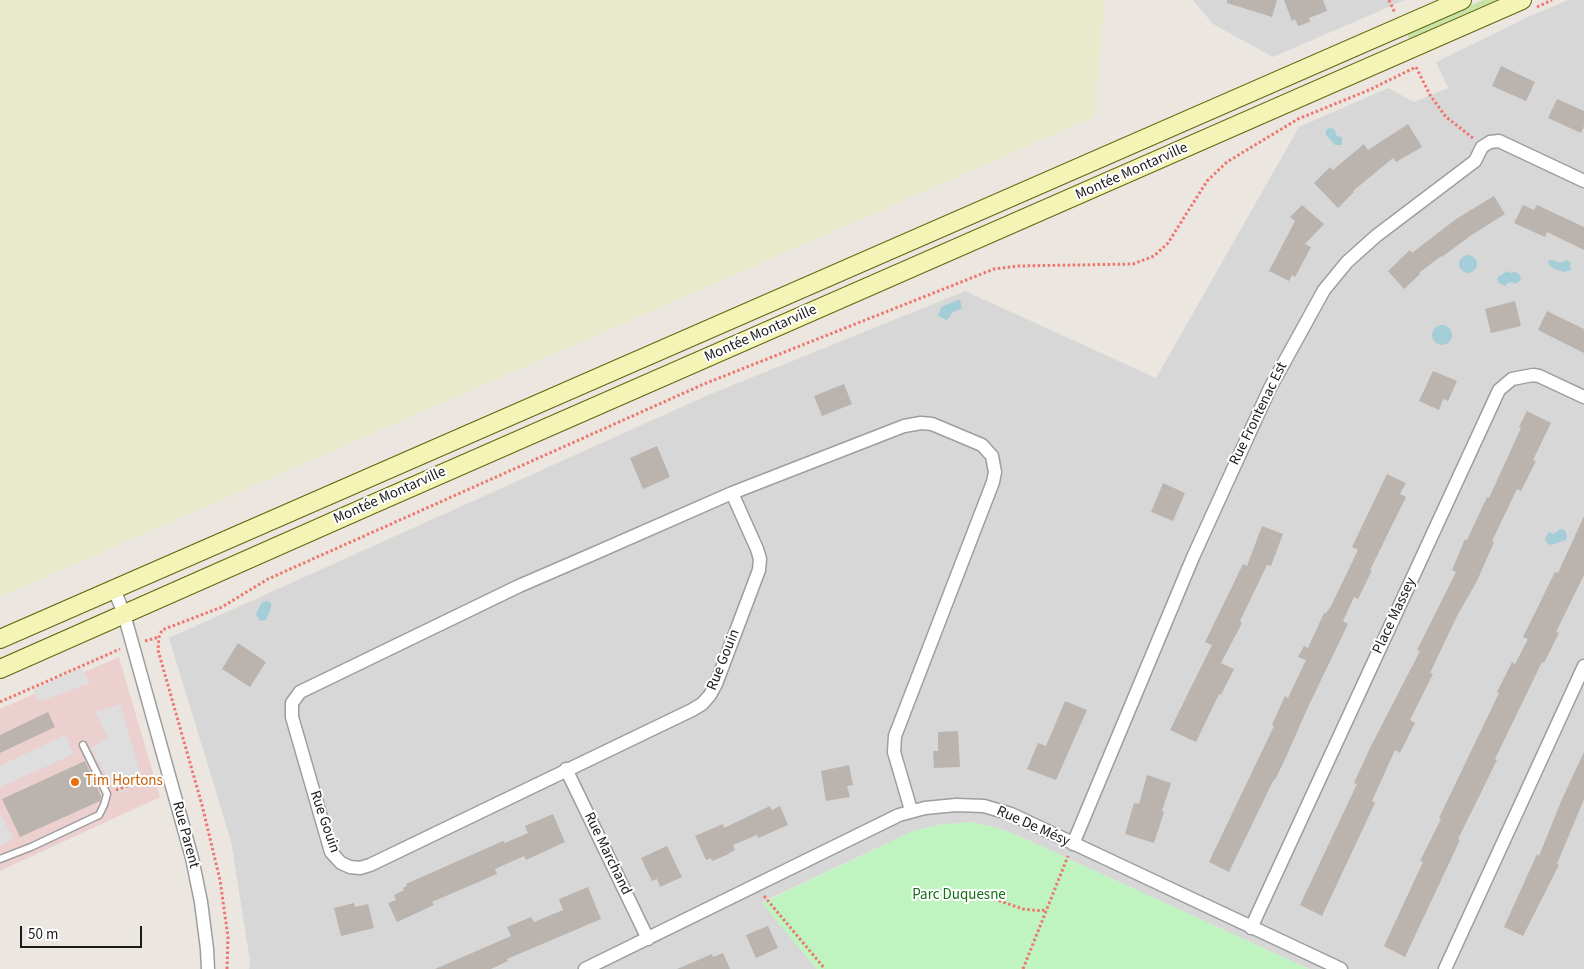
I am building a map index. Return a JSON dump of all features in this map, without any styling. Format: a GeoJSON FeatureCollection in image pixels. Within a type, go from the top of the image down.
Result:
{"type":"FeatureCollection","features":[{"type":"Feature","properties":{"kind":"street","name":"Montée Montarville"},"geometry":{"type":"LineString","coordinates":[[0,639],[1462,0]]}},
{"type":"Feature","properties":{"kind":"street","name":"Montée Montarville"},"geometry":{"type":"LineString","coordinates":[[0,669],[1522,0]]}},
{"type":"Feature","properties":{"kind":"street"},"geometry":{"type":"LineString","coordinates":[[1482,147],[1490,142],[1499,141],[1584,182]]}},
{"type":"Feature","properties":{"kind":"street","name":"Rue Frontenac Est"},"geometry":{"type":"LineString","coordinates":[[1073,844],[1197,548],[1270,388],[1324,290],[1347,262],[1376,236],[1475,161],[1482,147]]}},
{"type":"Feature","properties":{"kind":"street","name":"Place Massey"},"geometry":{"type":"LineString","coordinates":[[1251,928],[1499,390],[1512,379],[1533,375],[1584,397]]}},
{"type":"Feature","properties":{"kind":"street","name":"Rue Gouin"},"geometry":{"type":"LineString","coordinates":[[732,494],[757,549],[760,565],[758,575],[710,695],[702,704],[370,865],[360,868],[350,867],[337,860],[331,852],[292,717],[292,703],[297,695],[306,688],[512,590],[732,494],[915,423],[932,424],[982,444],[992,456],[995,472],[993,482],[894,736],[894,752],[911,810]]}},
{"type":"Feature","properties":{"kind":"street","name":"Rue Parent"},"geometry":{"type":"LineString","coordinates":[[114,589],[133,644],[192,858],[201,902],[208,969]]}},
{"type":"Feature","properties":{"kind":"street"},"geometry":{"type":"LineString","coordinates":[[1445,969],[1584,666]]}},
{"type":"Feature","properties":{"kind":"street","name":"Rue Marchand"},"geometry":{"type":"LineString","coordinates":[[566,769],[648,938]]}},
{"type":"Feature","properties":{"kind":"street","name":"Rue De Mésy"},"geometry":{"type":"LineString","coordinates":[[585,969],[911,810],[956,806],[984,806],[1011,814],[1341,969]]}},
{"type":"Feature","properties":{"kind":"lane"},"geometry":{"type":"LineString","coordinates":[[0,859],[31,847],[99,815],[107,794],[83,745]]}},
{"type":"Feature","properties":{"kind":"path"},"geometry":{"type":"LineString","coordinates":[[227,969],[228,937],[220,880],[202,804],[158,650],[159,637],[162,630],[222,607],[268,578],[704,384],[994,269],[1018,266],[1133,264],[1154,256],[1168,243],[1207,181],[1227,162],[1298,119],[1370,90],[1416,68],[1430,95],[1446,117],[1482,147]]}},
{"type":"Feature","properties":{"kind":"path"},"geometry":{"type":"LineString","coordinates":[[0,702],[133,644],[159,637]]}},
{"type":"Feature","properties":{"kind":"path"},"geometry":{"type":"LineString","coordinates":[[1023,969],[1073,844]]}},
{"type":"Feature","properties":{"kind":"path"},"geometry":{"type":"LineString","coordinates":[[755,886],[825,969]]}},
{"type":"Feature","properties":{"kind":"path"},"geometry":{"type":"LineString","coordinates":[[994,899],[1022,909],[1041,911],[1047,908]]}},
{"type":"Feature","properties":{"kind":"shaded area"},"geometry":{"type":"Polygon","coordinates":[[[1193,0],[1405,0],[1273,57],[1213,24],[1193,0]]]}},
{"type":"Feature","properties":{"kind":"shaded area"},"geometry":{"type":"Polygon","coordinates":[[[1568,0],[1584,0],[1584,969],[1309,969],[1021,837],[1001,829],[972,822],[937,825],[911,832],[762,902],[817,969],[249,969],[250,961],[231,841],[169,638],[706,396],[965,291],[1156,378],[1299,127],[1388,88],[1414,102],[1448,88],[1436,62],[1528,17],[1568,0]]]}},
{"type":"Feature","properties":{"kind":"shaded area"},"geometry":{"type":"Polygon","coordinates":[[[119,657],[160,797],[0,871],[0,709],[119,657]]]}},
{"type":"Feature","properties":{"kind":"shaded area"},"geometry":{"type":"Polygon","coordinates":[[[81,668],[90,683],[38,702],[33,690],[81,668]]]}},
{"type":"Feature","properties":{"kind":"shaded area"},"geometry":{"type":"Polygon","coordinates":[[[120,704],[143,782],[117,794],[91,748],[108,737],[95,712],[120,704]]]}},
{"type":"Feature","properties":{"kind":"shaded area"},"geometry":{"type":"Polygon","coordinates":[[[65,735],[74,754],[0,787],[0,766],[65,735]]]}},
{"type":"Feature","properties":{"kind":"shaded area"},"geometry":{"type":"Polygon","coordinates":[[[0,813],[13,839],[0,846],[0,813]]]}},
{"type":"Feature","properties":{"kind":"green space"},"geometry":{"type":"Polygon","coordinates":[[[0,0],[1105,0],[1094,117],[0,597],[0,0]]]}},
{"type":"Feature","properties":{"kind":"green space"},"geometry":{"type":"Polygon","coordinates":[[[1483,0],[1502,0],[1410,41],[1407,34],[1483,0]]]}},
{"type":"Feature","properties":{"kind":"green space","name":"Parc Duquesne"},"geometry":{"type":"Polygon","coordinates":[[[972,822],[1001,829],[1021,837],[1309,969],[817,969],[762,903],[911,832],[937,825],[972,822]]]}},
{"type":"Feature","properties":{"kind":"water"},"geometry":{"type":"Polygon","coordinates":[[[1329,128],[1334,129],[1337,136],[1342,137],[1342,145],[1335,145],[1326,135],[1326,130],[1329,128]]]}},
{"type":"Feature","properties":{"kind":"water"},"geometry":{"type":"Polygon","coordinates":[[[1468,255],[1474,258],[1477,264],[1474,270],[1468,273],[1462,270],[1459,264],[1462,258],[1468,255]]]}},
{"type":"Feature","properties":{"kind":"water"},"geometry":{"type":"Polygon","coordinates":[[[1553,260],[1560,263],[1567,260],[1570,262],[1571,270],[1565,272],[1554,269],[1549,265],[1548,261],[1553,260]]]}},
{"type":"Feature","properties":{"kind":"water"},"geometry":{"type":"Polygon","coordinates":[[[1507,271],[1519,274],[1521,279],[1519,282],[1514,284],[1512,282],[1508,283],[1505,286],[1499,283],[1498,277],[1507,271]]]}},
{"type":"Feature","properties":{"kind":"water"},"geometry":{"type":"Polygon","coordinates":[[[960,300],[962,308],[952,313],[947,320],[938,316],[941,307],[960,300]]]}},
{"type":"Feature","properties":{"kind":"water"},"geometry":{"type":"Polygon","coordinates":[[[1442,325],[1449,328],[1452,335],[1449,342],[1442,345],[1435,342],[1432,335],[1435,328],[1442,325]]]}},
{"type":"Feature","properties":{"kind":"water"},"geometry":{"type":"Polygon","coordinates":[[[1560,529],[1565,530],[1566,540],[1551,545],[1547,543],[1545,539],[1549,532],[1554,534],[1560,529]]]}},
{"type":"Feature","properties":{"kind":"water"},"geometry":{"type":"Polygon","coordinates":[[[267,601],[271,603],[271,608],[266,620],[260,621],[256,614],[262,602],[267,601]]]}},
{"type":"Feature","properties":{"kind":"building"},"geometry":{"type":"Polygon","coordinates":[[[1227,0],[1277,0],[1272,17],[1227,3],[1227,0]]]}},
{"type":"Feature","properties":{"kind":"building"},"geometry":{"type":"Polygon","coordinates":[[[1284,0],[1323,0],[1327,11],[1309,18],[1310,22],[1298,26],[1295,19],[1292,21],[1284,0]]]}},
{"type":"Feature","properties":{"kind":"building"},"geometry":{"type":"Polygon","coordinates":[[[1501,66],[1535,82],[1526,101],[1492,86],[1501,66]]]}},
{"type":"Feature","properties":{"kind":"building"},"geometry":{"type":"Polygon","coordinates":[[[1557,99],[1584,111],[1584,126],[1581,133],[1548,118],[1557,99]]]}},
{"type":"Feature","properties":{"kind":"building"},"geometry":{"type":"Polygon","coordinates":[[[1408,124],[1422,147],[1396,162],[1393,158],[1353,191],[1338,208],[1314,183],[1330,167],[1333,170],[1364,144],[1368,150],[1408,124]]]}},
{"type":"Feature","properties":{"kind":"building"},"geometry":{"type":"Polygon","coordinates":[[[1494,196],[1505,214],[1441,256],[1419,273],[1404,289],[1388,271],[1410,250],[1412,253],[1456,219],[1494,196]]]}},
{"type":"Feature","properties":{"kind":"building"},"geometry":{"type":"Polygon","coordinates":[[[1302,205],[1324,224],[1305,244],[1311,247],[1295,277],[1292,275],[1289,281],[1269,271],[1295,221],[1290,217],[1302,205]]]}},
{"type":"Feature","properties":{"kind":"building"},"geometry":{"type":"Polygon","coordinates":[[[1523,205],[1534,210],[1537,205],[1584,227],[1584,250],[1547,232],[1545,237],[1514,223],[1523,205]]]}},
{"type":"Feature","properties":{"kind":"building"},"geometry":{"type":"Polygon","coordinates":[[[1515,301],[1521,326],[1491,333],[1485,309],[1515,301]]]}},
{"type":"Feature","properties":{"kind":"building"},"geometry":{"type":"Polygon","coordinates":[[[1547,311],[1584,329],[1584,353],[1538,330],[1547,311]]]}},
{"type":"Feature","properties":{"kind":"building"},"geometry":{"type":"Polygon","coordinates":[[[1433,371],[1457,381],[1448,401],[1443,399],[1439,410],[1419,401],[1433,371]]]}},
{"type":"Feature","properties":{"kind":"building"},"geometry":{"type":"Polygon","coordinates":[[[844,384],[852,404],[822,416],[814,396],[844,384]]]}},
{"type":"Feature","properties":{"kind":"building"},"geometry":{"type":"Polygon","coordinates":[[[1527,411],[1551,423],[1533,460],[1536,461],[1521,491],[1517,489],[1492,541],[1494,542],[1477,581],[1457,616],[1430,673],[1433,674],[1410,720],[1415,723],[1400,753],[1395,750],[1372,801],[1375,803],[1322,916],[1300,905],[1357,784],[1354,783],[1371,746],[1420,651],[1417,650],[1456,572],[1452,570],[1465,539],[1467,540],[1487,497],[1489,498],[1527,411]]]}},
{"type":"Feature","properties":{"kind":"building"},"geometry":{"type":"Polygon","coordinates":[[[657,446],[670,477],[643,489],[630,458],[657,446]]]}},
{"type":"Feature","properties":{"kind":"building"},"geometry":{"type":"Polygon","coordinates":[[[1387,474],[1406,483],[1400,494],[1406,497],[1358,599],[1354,597],[1343,621],[1348,624],[1275,780],[1229,872],[1209,862],[1274,726],[1272,725],[1285,696],[1288,698],[1306,660],[1298,657],[1304,646],[1308,648],[1324,613],[1331,606],[1358,550],[1352,547],[1387,474]]]}},
{"type":"Feature","properties":{"kind":"building"},"geometry":{"type":"Polygon","coordinates":[[[1163,483],[1185,493],[1173,521],[1151,512],[1163,483]]]}},
{"type":"Feature","properties":{"kind":"building"},"geometry":{"type":"Polygon","coordinates":[[[1584,516],[1584,575],[1556,632],[1559,633],[1544,663],[1542,662],[1495,759],[1497,760],[1458,839],[1460,840],[1405,957],[1384,946],[1423,862],[1420,861],[1441,819],[1439,818],[1499,693],[1497,692],[1512,662],[1515,664],[1528,639],[1523,637],[1555,572],[1558,573],[1584,516]]]}},
{"type":"Feature","properties":{"kind":"building"},"geometry":{"type":"Polygon","coordinates":[[[1262,526],[1283,534],[1271,566],[1267,565],[1240,621],[1242,623],[1221,663],[1234,669],[1221,695],[1219,694],[1196,742],[1170,730],[1212,645],[1205,642],[1243,564],[1247,566],[1262,526]]]}},
{"type":"Feature","properties":{"kind":"building"},"geometry":{"type":"Polygon","coordinates":[[[238,643],[266,662],[250,687],[222,669],[238,643]]]}},
{"type":"Feature","properties":{"kind":"building"},"geometry":{"type":"Polygon","coordinates":[[[1065,701],[1087,710],[1056,780],[1027,769],[1038,743],[1046,746],[1065,701]]]}},
{"type":"Feature","properties":{"kind":"building"},"geometry":{"type":"Polygon","coordinates":[[[48,712],[55,727],[0,753],[0,735],[48,712]]]}},
{"type":"Feature","properties":{"kind":"building"},"geometry":{"type":"Polygon","coordinates":[[[958,731],[960,767],[934,768],[933,751],[938,751],[938,732],[958,731]]]}},
{"type":"Feature","properties":{"kind":"building"},"geometry":{"type":"Polygon","coordinates":[[[1584,752],[1584,799],[1557,864],[1559,865],[1523,936],[1504,927],[1537,854],[1539,856],[1562,799],[1584,752]]]}},
{"type":"Feature","properties":{"kind":"building"},"geometry":{"type":"Polygon","coordinates":[[[85,761],[101,796],[100,801],[20,837],[2,799],[85,761]]]}},
{"type":"Feature","properties":{"kind":"building"},"geometry":{"type":"Polygon","coordinates":[[[849,765],[853,785],[847,786],[850,797],[826,801],[821,771],[849,765]]]}},
{"type":"Feature","properties":{"kind":"building"},"geometry":{"type":"Polygon","coordinates":[[[1147,775],[1171,783],[1154,843],[1125,834],[1134,803],[1139,804],[1147,775]]]}},
{"type":"Feature","properties":{"kind":"building"},"geometry":{"type":"Polygon","coordinates":[[[770,806],[772,810],[780,806],[788,825],[758,838],[757,835],[733,845],[735,850],[729,854],[712,861],[711,858],[706,860],[695,836],[723,824],[724,828],[770,806]]]}},
{"type":"Feature","properties":{"kind":"building"},"geometry":{"type":"Polygon","coordinates":[[[553,814],[565,842],[526,860],[524,856],[495,869],[497,874],[432,902],[434,905],[397,922],[388,903],[396,900],[394,895],[404,890],[403,888],[407,886],[406,884],[503,841],[505,843],[528,833],[525,826],[553,814]]]}},
{"type":"Feature","properties":{"kind":"building"},"geometry":{"type":"Polygon","coordinates":[[[667,846],[682,877],[660,887],[657,879],[652,881],[641,858],[667,846]]]}},
{"type":"Feature","properties":{"kind":"building"},"geometry":{"type":"Polygon","coordinates":[[[588,887],[601,919],[507,959],[508,961],[491,969],[435,969],[511,936],[507,927],[531,917],[534,922],[563,910],[559,899],[588,887]]]}},
{"type":"Feature","properties":{"kind":"building"},"geometry":{"type":"Polygon","coordinates":[[[354,903],[355,907],[368,904],[374,928],[341,936],[334,908],[354,903]]]}},
{"type":"Feature","properties":{"kind":"building"},"geometry":{"type":"Polygon","coordinates":[[[768,926],[778,948],[756,958],[746,935],[768,926]]]}},
{"type":"Feature","properties":{"kind":"building"},"geometry":{"type":"Polygon","coordinates":[[[723,953],[730,969],[677,969],[712,954],[713,957],[723,953]]]}},
{"type":"Feature","properties":{"kind":"place","name":"Tim Hortons"},"geometry":{"type":"Point","coordinates":[75,782]}}]}
